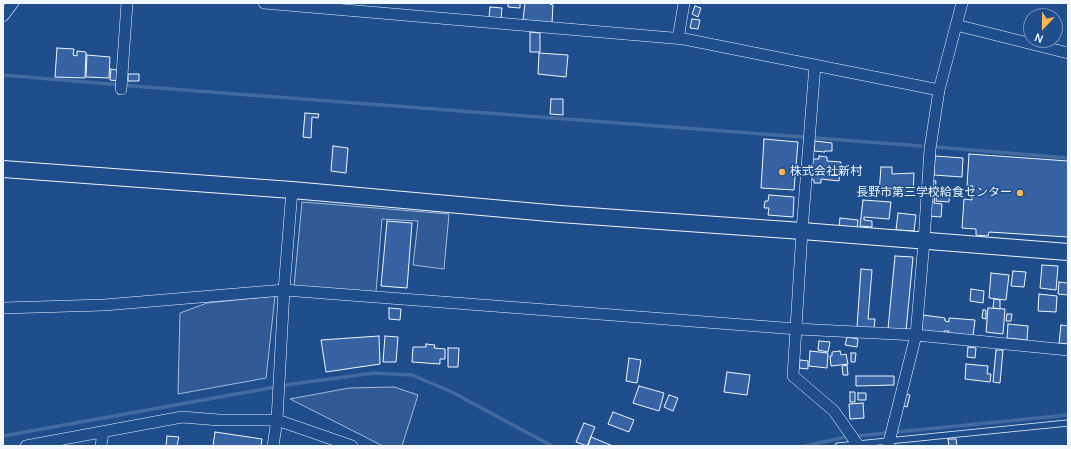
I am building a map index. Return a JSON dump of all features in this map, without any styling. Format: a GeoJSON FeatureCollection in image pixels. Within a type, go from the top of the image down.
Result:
{"type":"FeatureCollection","features":[{"type":"Feature","properties":{"kind":"street"},"geometry":{"type":"LineString","coordinates":[[3,16],[13,3]]}},
{"type":"Feature","properties":{"kind":"street"},"geometry":{"type":"LineString","coordinates":[[121,86],[127,3]]}},
{"type":"Feature","properties":{"kind":"street"},"geometry":{"type":"LineString","coordinates":[[264,3],[678,39],[939,90]]}},
{"type":"Feature","properties":{"kind":"street"},"geometry":{"type":"LineString","coordinates":[[678,39],[684,3]]}},
{"type":"Feature","properties":{"kind":"street"},"geometry":{"type":"LineString","coordinates":[[891,437],[916,335],[930,149],[939,90],[962,3]]}},
{"type":"Feature","properties":{"kind":"street"},"geometry":{"type":"LineString","coordinates":[[956,25],[1068,53]]}},
{"type":"Feature","properties":{"kind":"street"},"geometry":{"type":"LineString","coordinates":[[815,65],[802,231],[793,376],[834,411],[855,441]]}},
{"type":"Feature","properties":{"kind":"street"},"geometry":{"type":"LineString","coordinates":[[3,169],[292,190],[560,214],[924,240],[1068,252]]}},
{"type":"Feature","properties":{"kind":"street"},"geometry":{"type":"LineString","coordinates":[[273,446],[277,420],[284,290],[292,190]]}},
{"type":"Feature","properties":{"kind":"street"},"geometry":{"type":"LineString","coordinates":[[3,308],[104,305],[284,290],[797,329],[916,335],[1068,350]]}},
{"type":"Feature","properties":{"kind":"street"},"geometry":{"type":"LineString","coordinates":[[26,446],[182,417],[219,420],[277,420],[352,446]]}},
{"type":"Feature","properties":{"kind":"street"},"geometry":{"type":"LineString","coordinates":[[101,446],[103,432]]}},
{"type":"Feature","properties":{"kind":"lane"},"geometry":{"type":"LineString","coordinates":[[838,446],[855,441],[891,437],[1068,423]]}},
{"type":"Feature","properties":{"kind":"shaded area"},"geometry":{"type":"Polygon","coordinates":[[[302,202],[449,214],[444,269],[413,265],[418,221],[382,219],[376,292],[294,287],[302,202]]]}},
{"type":"Feature","properties":{"kind":"shaded area"},"geometry":{"type":"Polygon","coordinates":[[[275,296],[266,378],[178,394],[180,313],[207,303],[275,296]]]}},
{"type":"Feature","properties":{"kind":"shaded area"},"geometry":{"type":"Polygon","coordinates":[[[394,387],[418,395],[402,446],[383,446],[290,399],[349,388],[394,387]]]}},
{"type":"Feature","properties":{"kind":"building"},"geometry":{"type":"Polygon","coordinates":[[[508,3],[520,3],[520,8],[508,7],[508,3]]]}},
{"type":"Feature","properties":{"kind":"building"},"geometry":{"type":"Polygon","coordinates":[[[525,3],[550,3],[553,5],[552,23],[523,20],[525,3]]]}},
{"type":"Feature","properties":{"kind":"building"},"geometry":{"type":"Polygon","coordinates":[[[695,6],[701,8],[698,17],[692,14],[695,6]]]}},
{"type":"Feature","properties":{"kind":"building"},"geometry":{"type":"Polygon","coordinates":[[[490,7],[502,8],[501,19],[489,18],[490,7]]]}},
{"type":"Feature","properties":{"kind":"building"},"geometry":{"type":"Polygon","coordinates":[[[692,19],[700,20],[698,29],[690,28],[692,19]]]}},
{"type":"Feature","properties":{"kind":"building"},"geometry":{"type":"Polygon","coordinates":[[[530,32],[540,33],[540,52],[530,52],[530,32]]]}},
{"type":"Feature","properties":{"kind":"building"},"geometry":{"type":"Polygon","coordinates":[[[57,48],[74,49],[73,55],[77,56],[77,51],[86,52],[85,78],[55,77],[57,48]]]}},
{"type":"Feature","properties":{"kind":"building"},"geometry":{"type":"Polygon","coordinates":[[[539,53],[568,55],[566,77],[538,74],[539,53]]]}},
{"type":"Feature","properties":{"kind":"building"},"geometry":{"type":"Polygon","coordinates":[[[87,55],[110,57],[109,78],[86,77],[87,55]]]}},
{"type":"Feature","properties":{"kind":"building"},"geometry":{"type":"Polygon","coordinates":[[[111,69],[121,71],[120,81],[110,80],[111,69]]]}},
{"type":"Feature","properties":{"kind":"building"},"geometry":{"type":"Polygon","coordinates":[[[128,74],[139,74],[139,81],[128,81],[128,74]]]}},
{"type":"Feature","properties":{"kind":"building"},"geometry":{"type":"Polygon","coordinates":[[[551,99],[563,99],[563,115],[550,114],[551,99]]]}},
{"type":"Feature","properties":{"kind":"building"},"geometry":{"type":"Polygon","coordinates":[[[305,113],[319,114],[318,118],[312,117],[311,138],[303,137],[305,113]]]}},
{"type":"Feature","properties":{"kind":"building"},"geometry":{"type":"Polygon","coordinates":[[[764,139],[798,142],[794,190],[761,188],[764,139]]]}},
{"type":"Feature","properties":{"kind":"building"},"geometry":{"type":"Polygon","coordinates":[[[815,141],[832,143],[832,151],[814,151],[815,141]]]}},
{"type":"Feature","properties":{"kind":"building"},"geometry":{"type":"Polygon","coordinates":[[[333,146],[348,148],[346,173],[331,171],[333,146]]]}},
{"type":"Feature","properties":{"kind":"building","name":"長野市第三学校給食センター"},"geometry":{"type":"Polygon","coordinates":[[[969,154],[1068,161],[1068,237],[989,232],[988,236],[976,235],[976,229],[962,228],[964,199],[972,200],[973,186],[967,186],[969,154]]]}},
{"type":"Feature","properties":{"kind":"building"},"geometry":{"type":"Polygon","coordinates":[[[819,156],[827,157],[827,161],[841,162],[839,181],[821,179],[821,183],[814,183],[814,180],[811,179],[813,159],[819,159],[819,156]]]}},
{"type":"Feature","properties":{"kind":"building"},"geometry":{"type":"Polygon","coordinates":[[[935,156],[963,158],[962,177],[934,175],[935,156]]]}},
{"type":"Feature","properties":{"kind":"building"},"geometry":{"type":"Polygon","coordinates":[[[881,167],[892,167],[892,174],[914,173],[913,196],[879,194],[881,167]]]}},
{"type":"Feature","properties":{"kind":"building"},"geometry":{"type":"Polygon","coordinates":[[[931,180],[936,181],[934,203],[942,204],[941,217],[929,216],[931,180]]]}},
{"type":"Feature","properties":{"kind":"building"},"geometry":{"type":"Polygon","coordinates":[[[937,190],[950,191],[949,202],[936,201],[937,190]]]}},
{"type":"Feature","properties":{"kind":"building"},"geometry":{"type":"Polygon","coordinates":[[[769,195],[794,197],[793,217],[768,215],[769,208],[764,208],[765,201],[768,201],[769,195]]]}},
{"type":"Feature","properties":{"kind":"building"},"geometry":{"type":"Polygon","coordinates":[[[863,200],[891,202],[889,219],[864,217],[864,220],[872,221],[872,227],[860,226],[863,200]]]}},
{"type":"Feature","properties":{"kind":"building"},"geometry":{"type":"Polygon","coordinates":[[[898,213],[916,215],[914,231],[896,230],[898,213]]]}},
{"type":"Feature","properties":{"kind":"building"},"geometry":{"type":"Polygon","coordinates":[[[840,218],[858,220],[857,229],[839,227],[840,218]]]}},
{"type":"Feature","properties":{"kind":"building"},"geometry":{"type":"Polygon","coordinates":[[[387,221],[412,223],[407,288],[381,286],[387,221]]]}},
{"type":"Feature","properties":{"kind":"building"},"geometry":{"type":"Polygon","coordinates":[[[895,256],[913,257],[906,331],[888,329],[895,256]]]}},
{"type":"Feature","properties":{"kind":"building"},"geometry":{"type":"Polygon","coordinates":[[[1042,265],[1058,266],[1056,290],[1040,288],[1042,265]]]}},
{"type":"Feature","properties":{"kind":"building"},"geometry":{"type":"Polygon","coordinates":[[[861,269],[872,270],[868,319],[875,319],[874,328],[857,327],[861,269]]]}},
{"type":"Feature","properties":{"kind":"building"},"geometry":{"type":"Polygon","coordinates":[[[1013,271],[1026,272],[1024,287],[1011,286],[1013,271]]]}},
{"type":"Feature","properties":{"kind":"building"},"geometry":{"type":"Polygon","coordinates":[[[991,273],[1009,275],[1006,300],[989,298],[991,273]]]}},
{"type":"Feature","properties":{"kind":"building"},"geometry":{"type":"Polygon","coordinates":[[[1059,282],[1068,283],[1068,295],[1058,294],[1059,282]]]}},
{"type":"Feature","properties":{"kind":"building"},"geometry":{"type":"Polygon","coordinates":[[[971,289],[984,291],[983,303],[970,301],[971,289]]]}},
{"type":"Feature","properties":{"kind":"building"},"geometry":{"type":"Polygon","coordinates":[[[1039,294],[1057,296],[1056,312],[1038,311],[1039,294]]]}},
{"type":"Feature","properties":{"kind":"building"},"geometry":{"type":"Polygon","coordinates":[[[994,299],[1000,300],[1000,309],[993,308],[994,299]]]}},
{"type":"Feature","properties":{"kind":"building"},"geometry":{"type":"Polygon","coordinates":[[[389,308],[401,309],[400,320],[389,319],[389,308]]]}},
{"type":"Feature","properties":{"kind":"building"},"geometry":{"type":"Polygon","coordinates":[[[988,308],[1005,309],[1003,334],[986,332],[988,308]]]}},
{"type":"Feature","properties":{"kind":"building"},"geometry":{"type":"Polygon","coordinates":[[[983,310],[986,310],[986,319],[982,318],[983,310]]]}},
{"type":"Feature","properties":{"kind":"building"},"geometry":{"type":"Polygon","coordinates":[[[1007,314],[1012,314],[1011,321],[1006,321],[1007,314]]]}},
{"type":"Feature","properties":{"kind":"building"},"geometry":{"type":"Polygon","coordinates":[[[923,315],[945,318],[945,321],[949,322],[949,318],[975,320],[973,336],[948,333],[949,331],[944,331],[944,333],[921,331],[923,315]]]}},
{"type":"Feature","properties":{"kind":"building"},"geometry":{"type":"Polygon","coordinates":[[[1008,324],[1028,326],[1027,340],[1007,338],[1008,324]]]}},
{"type":"Feature","properties":{"kind":"building"},"geometry":{"type":"Polygon","coordinates":[[[1061,325],[1068,326],[1068,344],[1059,343],[1061,325]]]}},
{"type":"Feature","properties":{"kind":"building"},"geometry":{"type":"Polygon","coordinates":[[[379,336],[380,364],[326,372],[321,340],[379,336]]]}},
{"type":"Feature","properties":{"kind":"building"},"geometry":{"type":"Polygon","coordinates":[[[385,336],[398,337],[396,362],[383,362],[385,336]]]}},
{"type":"Feature","properties":{"kind":"building"},"geometry":{"type":"Polygon","coordinates":[[[847,337],[858,339],[857,347],[845,345],[847,337]]]}},
{"type":"Feature","properties":{"kind":"building"},"geometry":{"type":"Polygon","coordinates":[[[819,341],[830,342],[828,352],[818,350],[819,341]]]}},
{"type":"Feature","properties":{"kind":"building"},"geometry":{"type":"Polygon","coordinates":[[[426,344],[435,345],[434,348],[445,349],[445,359],[440,359],[440,364],[412,362],[413,347],[426,347],[426,344]]]}},
{"type":"Feature","properties":{"kind":"building"},"geometry":{"type":"Polygon","coordinates":[[[968,347],[976,348],[975,358],[967,357],[968,347]]]}},
{"type":"Feature","properties":{"kind":"building"},"geometry":{"type":"Polygon","coordinates":[[[448,348],[459,348],[458,367],[448,367],[448,348]]]}},
{"type":"Feature","properties":{"kind":"building"},"geometry":{"type":"Polygon","coordinates":[[[996,350],[1003,350],[1000,383],[993,382],[996,350]]]}},
{"type":"Feature","properties":{"kind":"building"},"geometry":{"type":"Polygon","coordinates":[[[810,351],[828,353],[827,368],[809,366],[810,351]]]}},
{"type":"Feature","properties":{"kind":"building"},"geometry":{"type":"Polygon","coordinates":[[[840,351],[841,355],[846,354],[848,364],[831,366],[830,356],[832,356],[832,352],[840,351]]]}},
{"type":"Feature","properties":{"kind":"building"},"geometry":{"type":"Polygon","coordinates":[[[851,353],[856,353],[855,362],[851,362],[851,353]]]}},
{"type":"Feature","properties":{"kind":"building"},"geometry":{"type":"Polygon","coordinates":[[[629,358],[641,360],[637,383],[626,381],[629,358]]]}},
{"type":"Feature","properties":{"kind":"building"},"geometry":{"type":"Polygon","coordinates":[[[800,360],[808,361],[808,369],[799,368],[800,360]]]}},
{"type":"Feature","properties":{"kind":"building"},"geometry":{"type":"Polygon","coordinates":[[[966,364],[988,366],[987,374],[991,374],[990,382],[965,379],[966,364]]]}},
{"type":"Feature","properties":{"kind":"building"},"geometry":{"type":"Polygon","coordinates":[[[847,365],[848,375],[843,375],[842,366],[847,365]]]}},
{"type":"Feature","properties":{"kind":"building"},"geometry":{"type":"Polygon","coordinates":[[[727,372],[750,375],[747,395],[724,392],[727,372]]]}},
{"type":"Feature","properties":{"kind":"building"},"geometry":{"type":"Polygon","coordinates":[[[856,376],[894,376],[894,385],[856,386],[856,376]]]}},
{"type":"Feature","properties":{"kind":"building"},"geometry":{"type":"Polygon","coordinates":[[[639,386],[664,393],[659,411],[633,403],[639,386]]]}},
{"type":"Feature","properties":{"kind":"building"},"geometry":{"type":"Polygon","coordinates":[[[850,392],[855,392],[855,402],[850,402],[850,392]]]}},
{"type":"Feature","properties":{"kind":"building"},"geometry":{"type":"Polygon","coordinates":[[[858,393],[866,393],[866,400],[858,400],[858,393]]]}},
{"type":"Feature","properties":{"kind":"building"},"geometry":{"type":"Polygon","coordinates":[[[906,394],[910,395],[907,407],[903,406],[906,394]]]}},
{"type":"Feature","properties":{"kind":"building"},"geometry":{"type":"Polygon","coordinates":[[[669,395],[678,398],[673,411],[664,407],[669,395]]]}},
{"type":"Feature","properties":{"kind":"building"},"geometry":{"type":"Polygon","coordinates":[[[863,403],[864,418],[850,419],[849,404],[863,403]]]}},
{"type":"Feature","properties":{"kind":"building"},"geometry":{"type":"Polygon","coordinates":[[[613,412],[634,420],[629,432],[608,424],[613,412]]]}},
{"type":"Feature","properties":{"kind":"building"},"geometry":{"type":"Polygon","coordinates":[[[584,423],[595,427],[587,446],[576,442],[584,423]]]}},
{"type":"Feature","properties":{"kind":"building"},"geometry":{"type":"Polygon","coordinates":[[[215,432],[262,439],[261,446],[213,446],[215,432]]]}},
{"type":"Feature","properties":{"kind":"building"},"geometry":{"type":"Polygon","coordinates":[[[167,436],[179,437],[177,446],[166,446],[167,436]]]}},
{"type":"Feature","properties":{"kind":"building"},"geometry":{"type":"Polygon","coordinates":[[[591,437],[613,446],[588,446],[591,437]]]}},
{"type":"Feature","properties":{"kind":"building"},"geometry":{"type":"Polygon","coordinates":[[[948,439],[956,439],[957,446],[949,446],[948,439]]]}},
{"type":"Feature","properties":{"kind":"waterway"},"geometry":{"type":"LineString","coordinates":[[3,75],[921,146]]}},
{"type":"Feature","properties":{"kind":"waterway"},"geometry":{"type":"LineString","coordinates":[[936,147],[1068,158]]}},
{"type":"Feature","properties":{"kind":"waterway"},"geometry":{"type":"LineString","coordinates":[[3,436],[292,384],[374,373],[412,375],[450,391],[552,446]]}},
{"type":"Feature","properties":{"kind":"waterway"},"geometry":{"type":"LineString","coordinates":[[805,446],[846,437],[1068,415]]}},
{"type":"Feature","properties":{"kind":"place","name":"株式会社新村"},"geometry":{"type":"Point","coordinates":[782,172]}},
{"type":"Feature","properties":{"kind":"place","name":"長野市第三学校給食センター"},"geometry":{"type":"Point","coordinates":[1020,193]}}]}
